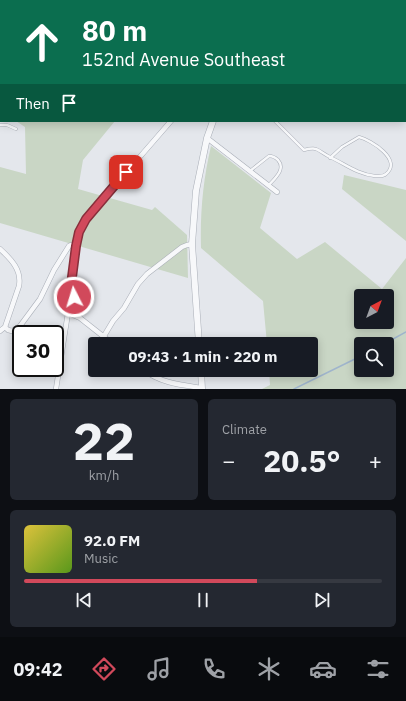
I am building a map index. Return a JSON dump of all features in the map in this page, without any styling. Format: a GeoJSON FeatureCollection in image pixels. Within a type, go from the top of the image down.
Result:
{"type":"FeatureCollection","features":[{"type":"Feature","properties":{"kind":"street"},"geometry":{"type":"LineString","coordinates":[[56,389],[79,232],[86,219],[170,122]]}},
{"type":"Feature","properties":{"kind":"street"},"geometry":{"type":"LineString","coordinates":[[199,337],[192,244],[196,191],[207,138],[213,122]]}},
{"type":"Feature","properties":{"kind":"street"},"geometry":{"type":"LineString","coordinates":[[207,138],[277,192]]}},
{"type":"Feature","properties":{"kind":"street"},"geometry":{"type":"LineString","coordinates":[[68,313],[80,318],[104,336],[113,321],[124,308],[138,284],[147,274],[182,247],[192,244]]}},
{"type":"Feature","properties":{"kind":"street"},"geometry":{"type":"LineString","coordinates":[[5,327],[12,331],[20,326],[40,299],[68,246],[76,246]]}},
{"type":"Feature","properties":{"kind":"street"},"geometry":{"type":"LineString","coordinates":[[0,250],[14,264],[20,280],[5,327],[0,332]]}},
{"type":"Feature","properties":{"kind":"street"},"geometry":{"type":"LineString","coordinates":[[71,285],[76,308],[80,318]]}},
{"type":"Feature","properties":{"kind":"street"},"geometry":{"type":"LineString","coordinates":[[155,377],[165,381],[202,389],[201,377]]}},
{"type":"Feature","properties":{"kind":"lane"},"geometry":{"type":"LineString","coordinates":[[276,122],[304,150],[316,149],[330,158],[354,171],[370,176],[382,177],[385,176],[391,166],[390,160],[378,146],[359,137],[342,147],[330,158]]}},
{"type":"Feature","properties":{"kind":"lane"},"geometry":{"type":"LineString","coordinates":[[0,125],[7,125],[16,129]]}},
{"type":"Feature","properties":{"kind":"lane"},"geometry":{"type":"LineString","coordinates":[[250,171],[269,156],[273,156],[277,159],[282,167],[268,186]]}},
{"type":"Feature","properties":{"kind":"green space"},"geometry":{"type":"Polygon","coordinates":[[[18,122],[114,122],[83,160],[78,189],[152,210],[155,207],[187,235],[188,278],[0,223],[0,167],[26,174],[25,127],[18,122]]]}},
{"type":"Feature","properties":{"kind":"green space"},"geometry":{"type":"Polygon","coordinates":[[[211,146],[271,193],[260,228],[297,259],[325,242],[382,289],[406,258],[406,389],[262,389],[270,385],[269,377],[318,377],[318,337],[266,337],[263,301],[201,248],[201,222],[206,171],[211,146]]]}},
{"type":"Feature","properties":{"kind":"green space"},"geometry":{"type":"Polygon","coordinates":[[[344,175],[406,190],[406,241],[342,189],[344,175]]]}},
{"type":"Feature","properties":{"kind":"waterway"},"geometry":{"type":"LineString","coordinates":[[394,339],[406,332]]}},
{"type":"Feature","properties":{"kind":"waterway"},"geometry":{"type":"LineString","coordinates":[[294,389],[354,359]]}},
{"type":"Feature","properties":{"kind":"route"},"geometry":{"type":"LineString","coordinates":[[74,297],[71,285],[79,232],[86,219],[126,172]]}}]}
